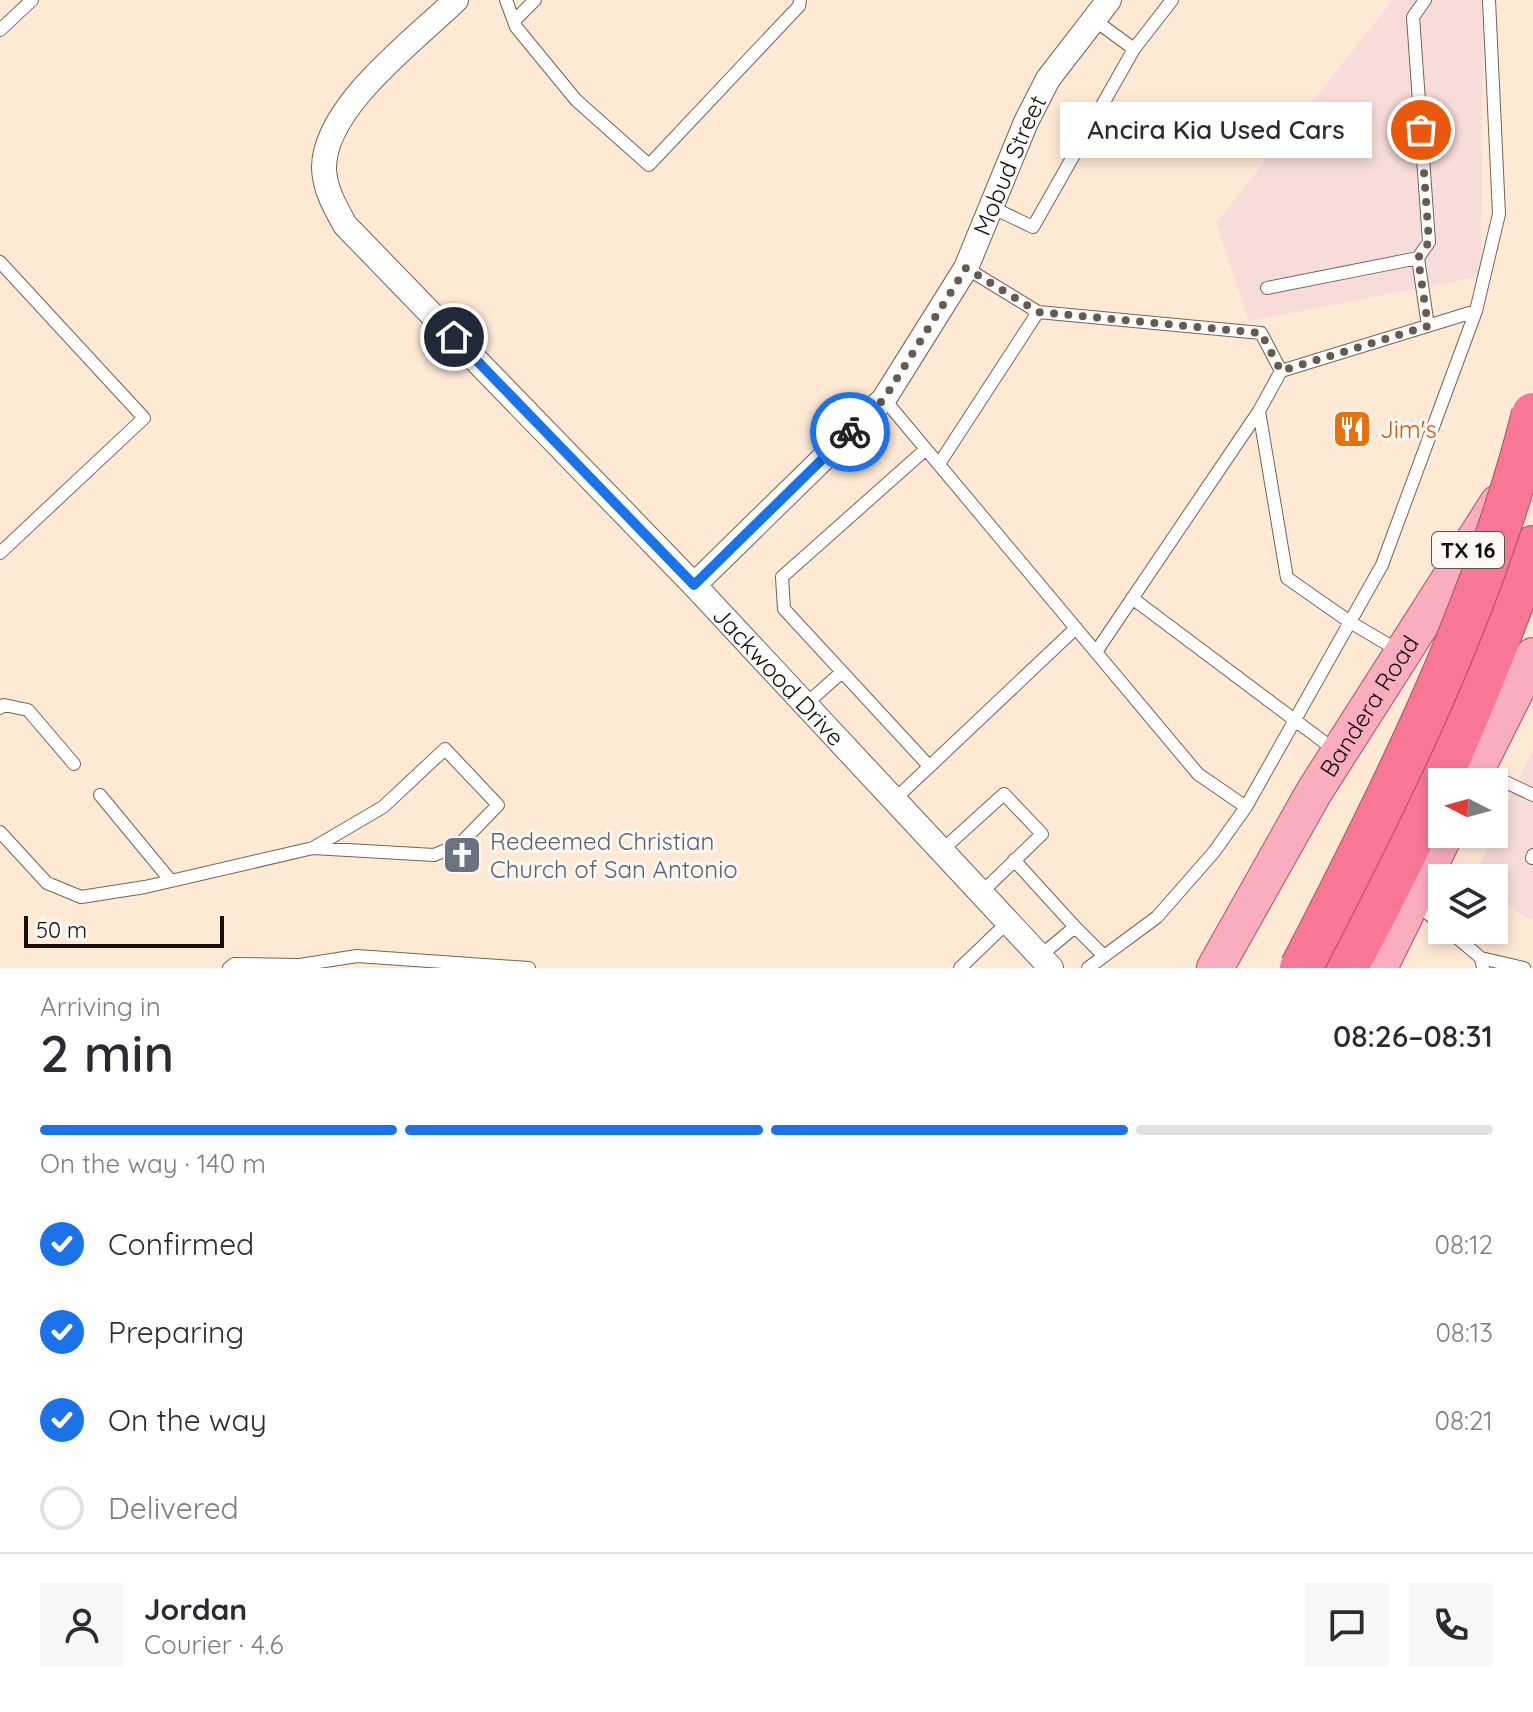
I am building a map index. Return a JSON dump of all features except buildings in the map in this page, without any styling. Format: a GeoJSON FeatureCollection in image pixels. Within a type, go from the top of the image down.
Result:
{"type":"FeatureCollection","features":[{"type":"Feature","properties":{"kind":"highway"},"geometry":{"type":"LineString","coordinates":[[1301,968],[1382,813],[1484,574],[1533,414]]}},
{"type":"Feature","properties":{"kind":"highway"},"geometry":{"type":"LineString","coordinates":[[1346,968],[1442,773],[1492,660],[1533,547]]}},
{"type":"Feature","properties":{"kind":"main road","name":"Bandera Road"},"geometry":{"type":"LineString","coordinates":[[1215,968],[1338,753],[1533,448]]}},
{"type":"Feature","properties":{"kind":"main road"},"geometry":{"type":"LineString","coordinates":[[1477,768],[1533,656]]}},
{"type":"Feature","properties":{"kind":"main road"},"geometry":{"type":"LineString","coordinates":[[1379,968],[1438,848]]}},
{"type":"Feature","properties":{"kind":"street","name":"Jackwood Drive"},"geometry":{"type":"LineString","coordinates":[[456,0],[365,88],[336,126],[326,145],[326,184],[345,225],[694,585],[1046,962]]}},
{"type":"Feature","properties":{"kind":"street","name":"Mobud Street"},"geometry":{"type":"LineString","coordinates":[[694,585],[884,399],[966,268],[1048,79],[1109,0]]}},
{"type":"Feature","properties":{"kind":"lane"},"geometry":{"type":"LineString","coordinates":[[0,30],[32,0]]}},
{"type":"Feature","properties":{"kind":"lane"},"geometry":{"type":"LineString","coordinates":[[506,0],[514,21],[576,100],[649,165],[799,6],[800,0]]}},
{"type":"Feature","properties":{"kind":"lane"},"geometry":{"type":"LineString","coordinates":[[514,21],[535,0]]}},
{"type":"Feature","properties":{"kind":"lane"},"geometry":{"type":"LineString","coordinates":[[991,207],[1033,227],[1134,49],[1172,0]]}},
{"type":"Feature","properties":{"kind":"lane"},"geometry":{"type":"LineString","coordinates":[[1425,0],[1413,17],[1429,242],[1418,258],[1428,326]]}},
{"type":"Feature","properties":{"kind":"lane"},"geometry":{"type":"LineString","coordinates":[[1088,968],[1157,917],[1214,852],[1246,807],[1382,565],[1476,311],[1499,214],[1489,0]]}},
{"type":"Feature","properties":{"kind":"lane"},"geometry":{"type":"LineString","coordinates":[[1093,19],[1134,49]]}},
{"type":"Feature","properties":{"kind":"lane"},"geometry":{"type":"LineString","coordinates":[[1267,288],[1418,258]]}},
{"type":"Feature","properties":{"kind":"lane"},"geometry":{"type":"LineString","coordinates":[[0,262],[144,418],[0,553]]}},
{"type":"Feature","properties":{"kind":"lane"},"geometry":{"type":"LineString","coordinates":[[966,268],[1038,312],[1261,333],[1281,371]]}},
{"type":"Feature","properties":{"kind":"lane"},"geometry":{"type":"LineString","coordinates":[[1096,652],[1259,411],[1281,371],[1476,311]]}},
{"type":"Feature","properties":{"kind":"lane"},"geometry":{"type":"LineString","coordinates":[[939,464],[1038,312]]}},
{"type":"Feature","properties":{"kind":"lane"},"geometry":{"type":"LineString","coordinates":[[884,399],[1198,774],[1246,807]]}},
{"type":"Feature","properties":{"kind":"lane"},"geometry":{"type":"LineString","coordinates":[[1259,411],[1287,578],[1350,622],[1402,652]]}},
{"type":"Feature","properties":{"kind":"lane"},"geometry":{"type":"LineString","coordinates":[[926,449],[782,577],[784,609],[929,766]]}},
{"type":"Feature","properties":{"kind":"lane"},"geometry":{"type":"LineString","coordinates":[[1132,598],[1294,723],[1338,753]]}},
{"type":"Feature","properties":{"kind":"lane"},"geometry":{"type":"LineString","coordinates":[[894,800],[1076,628]]}},
{"type":"Feature","properties":{"kind":"lane"},"geometry":{"type":"LineString","coordinates":[[806,704],[842,672]]}},
{"type":"Feature","properties":{"kind":"lane"},"geometry":{"type":"LineString","coordinates":[[0,708],[4,705],[28,710],[74,764]]}},
{"type":"Feature","properties":{"kind":"lane"},"geometry":{"type":"LineString","coordinates":[[0,832],[47,883],[81,897],[171,881],[313,848],[434,855],[460,844],[498,805],[445,749],[383,807],[313,848]]}},
{"type":"Feature","properties":{"kind":"lane"},"geometry":{"type":"LineString","coordinates":[[1508,787],[1533,795]]}},
{"type":"Feature","properties":{"kind":"lane"},"geometry":{"type":"LineString","coordinates":[[941,851],[1004,794],[1042,834],[981,893]]}},
{"type":"Feature","properties":{"kind":"lane"},"geometry":{"type":"LineString","coordinates":[[100,795],[171,881]]}},
{"type":"Feature","properties":{"kind":"lane"},"geometry":{"type":"LineString","coordinates":[[1014,860],[1104,956]]}},
{"type":"Feature","properties":{"kind":"lane"},"geometry":{"type":"LineString","coordinates":[[1412,902],[1428,914]]}},
{"type":"Feature","properties":{"kind":"lane"},"geometry":{"type":"LineString","coordinates":[[960,968],[1008,922]]}},
{"type":"Feature","properties":{"kind":"lane"},"geometry":{"type":"LineString","coordinates":[[1046,962],[1075,927]]}},
{"type":"Feature","properties":{"kind":"lane"},"geometry":{"type":"LineString","coordinates":[[1462,944],[1482,963],[1524,968]]}},
{"type":"Feature","properties":{"kind":"lane"},"geometry":{"type":"LineString","coordinates":[[229,968],[234,964],[300,965],[357,956],[529,968]]}},
{"type":"Feature","properties":{"kind":"shaded area"},"geometry":{"type":"Polygon","coordinates":[[[1393,0],[1483,0],[1481,276],[1249,321],[1216,223],[1393,0]]]}},
{"type":"Feature","properties":{"kind":"shaded area"},"geometry":{"type":"Polygon","coordinates":[[[1533,749],[1533,919],[1524,917],[1508,905],[1508,864],[1480,864],[1488,848],[1508,848],[1508,804],[1533,749]]]}},
{"type":"Feature","properties":{"kind":"way so far"},"geometry":{"type":"LineString","coordinates":[[850,432],[884,399],[966,268],[1038,312],[1261,333],[1281,371],[1428,326],[1418,258],[1429,242],[1421,130]]}},
{"type":"Feature","properties":{"kind":"place","name":"Ancira Kia Used Cars"},"geometry":{"type":"Point","coordinates":[1421,130]}},
{"type":"Feature","properties":{"kind":"place","name":"Jim's"},"geometry":{"type":"Point","coordinates":[1352,429]}},
{"type":"Feature","properties":{"kind":"place","name":"Redeemed Christian Church of San Antonio"},"geometry":{"type":"Point","coordinates":[462,855]}},
{"type":"Feature","properties":{"kind":"route"},"geometry":{"type":"LineString","coordinates":[[454,337],[694,585],[850,432]]}}]}
